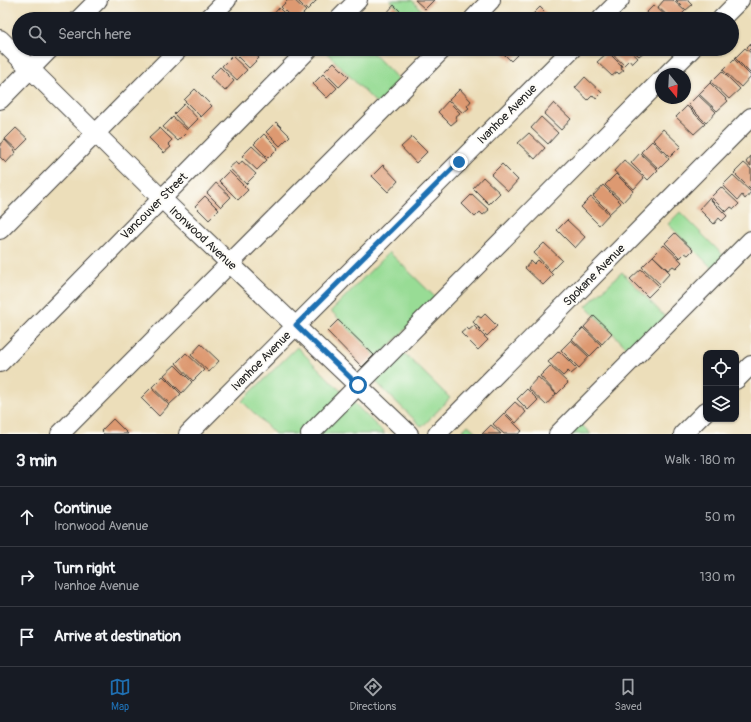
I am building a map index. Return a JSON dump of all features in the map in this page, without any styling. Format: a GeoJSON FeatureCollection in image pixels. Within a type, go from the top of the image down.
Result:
{"type":"FeatureCollection","features":[{"type":"Feature","properties":{"kind":"street"},"geometry":{"type":"LineString","coordinates":[[86,12],[98,0]]}},
{"type":"Feature","properties":{"kind":"street"},"geometry":{"type":"LineString","coordinates":[[215,12],[227,0]]}},
{"type":"Feature","properties":{"kind":"street"},"geometry":{"type":"LineString","coordinates":[[346,12],[358,0]]}},
{"type":"Feature","properties":{"kind":"street"},"geometry":{"type":"LineString","coordinates":[[480,12],[491,0]]}},
{"type":"Feature","properties":{"kind":"street"},"geometry":{"type":"LineString","coordinates":[[608,12],[620,0]]}},
{"type":"Feature","properties":{"kind":"street"},"geometry":{"type":"LineString","coordinates":[[729,12],[740,0]]}},
{"type":"Feature","properties":{"kind":"street","name":"Ironwood Avenue"},"geometry":{"type":"LineString","coordinates":[[0,39],[12,51]]}},
{"type":"Feature","properties":{"kind":"street","name":"Ironwood Avenue"},"geometry":{"type":"LineString","coordinates":[[17,56],[161,198],[409,434]]}},
{"type":"Feature","properties":{"kind":"street"},"geometry":{"type":"LineString","coordinates":[[0,100],[43,56]]}},
{"type":"Feature","properties":{"kind":"street"},"geometry":{"type":"LineString","coordinates":[[0,230],[172,56]]}},
{"type":"Feature","properties":{"kind":"street","name":"Vancouver Street"},"geometry":{"type":"LineString","coordinates":[[0,363],[302,56]]}},
{"type":"Feature","properties":{"kind":"street"},"geometry":{"type":"LineString","coordinates":[[60,434],[436,56]]}},
{"type":"Feature","properties":{"kind":"street","name":"Ivanhoe Avenue"},"geometry":{"type":"LineString","coordinates":[[188,434],[565,56]]}},
{"type":"Feature","properties":{"kind":"street"},"geometry":{"type":"LineString","coordinates":[[673,68],[685,56]]}},
{"type":"Feature","properties":{"kind":"street"},"geometry":{"type":"LineString","coordinates":[[310,434],[655,86]]}},
{"type":"Feature","properties":{"kind":"street","name":"Spokane Avenue"},"geometry":{"type":"LineString","coordinates":[[437,434],[751,117]]}},
{"type":"Feature","properties":{"kind":"street"},"geometry":{"type":"LineString","coordinates":[[558,434],[751,240]]}},
{"type":"Feature","properties":{"kind":"street"},"geometry":{"type":"LineString","coordinates":[[739,377],[751,365]]}},
{"type":"Feature","properties":{"kind":"street"},"geometry":{"type":"LineString","coordinates":[[683,434],[703,414]]}},
{"type":"Feature","properties":{"kind":"green space"},"geometry":{"type":"Polygon","coordinates":[[[390,0],[412,0],[423,12],[402,12],[390,0]]]}},
{"type":"Feature","properties":{"kind":"green space"},"geometry":{"type":"Polygon","coordinates":[[[330,56],[376,56],[403,84],[380,107],[330,56]]]}},
{"type":"Feature","properties":{"kind":"green space"},"geometry":{"type":"Polygon","coordinates":[[[680,212],[728,260],[716,272],[668,224],[680,212]]]}},
{"type":"Feature","properties":{"kind":"green space"},"geometry":{"type":"Polygon","coordinates":[[[389,252],[436,298],[378,358],[331,311],[389,252]]]}},
{"type":"Feature","properties":{"kind":"green space"},"geometry":{"type":"Polygon","coordinates":[[[622,272],[668,320],[633,354],[586,306],[622,272]]]}},
{"type":"Feature","properties":{"kind":"green space"},"geometry":{"type":"Polygon","coordinates":[[[297,347],[345,395],[306,434],[275,434],[242,401],[297,347]]]}},
{"type":"Feature","properties":{"kind":"green space"},"geometry":{"type":"Polygon","coordinates":[[[403,352],[450,398],[422,427],[374,380],[403,352]]]}},
{"type":"Feature","properties":{"kind":"green space"},"geometry":{"type":"Polygon","coordinates":[[[351,400],[385,434],[317,434],[351,400]]]}},
{"type":"Feature","properties":{"kind":"green space"},"geometry":{"type":"Polygon","coordinates":[[[579,422],[591,434],[567,434],[579,422]]]}},
{"type":"Feature","properties":{"kind":"green space"},"geometry":{"type":"Polygon","coordinates":[[[468,425],[478,434],[459,434],[468,425]]]}},
{"type":"Feature","properties":{"kind":"building"},"geometry":{"type":"Polygon","coordinates":[[[288,0],[294,0],[306,11],[286,12],[281,7],[288,0]]]}},
{"type":"Feature","properties":{"kind":"building"},"geometry":{"type":"Polygon","coordinates":[[[297,0],[317,0],[307,10],[297,0]]]}},
{"type":"Feature","properties":{"kind":"building"},"geometry":{"type":"Polygon","coordinates":[[[415,0],[434,0],[425,9],[415,0]]]}},
{"type":"Feature","properties":{"kind":"building"},"geometry":{"type":"Polygon","coordinates":[[[664,0],[673,0],[685,11],[663,12],[658,7],[664,0]]]}},
{"type":"Feature","properties":{"kind":"building"},"geometry":{"type":"Polygon","coordinates":[[[676,0],[689,0],[688,1],[692,5],[686,10],[676,0]]]}},
{"type":"Feature","properties":{"kind":"building"},"geometry":{"type":"Polygon","coordinates":[[[394,5],[401,12],[388,12],[394,5]]]}},
{"type":"Feature","properties":{"kind":"building"},"geometry":{"type":"Polygon","coordinates":[[[654,5],[662,12],[647,12],[654,5]]]}},
{"type":"Feature","properties":{"kind":"building"},"geometry":{"type":"Polygon","coordinates":[[[540,7],[545,12],[535,12],[540,7]]]}},
{"type":"Feature","properties":{"kind":"building"},"geometry":{"type":"Polygon","coordinates":[[[279,8],[283,12],[275,12],[279,8]]]}},
{"type":"Feature","properties":{"kind":"building"},"geometry":{"type":"Polygon","coordinates":[[[751,43],[751,51],[747,47],[751,43]]]}},
{"type":"Feature","properties":{"kind":"building"},"geometry":{"type":"Polygon","coordinates":[[[745,48],[751,53],[751,74],[735,58],[739,56],[745,48]]]}},
{"type":"Feature","properties":{"kind":"building"},"geometry":{"type":"Polygon","coordinates":[[[232,56],[247,70],[237,80],[222,66],[232,56]]]}},
{"type":"Feature","properties":{"kind":"building"},"geometry":{"type":"Polygon","coordinates":[[[237,56],[257,56],[259,58],[249,68],[237,56]]]}},
{"type":"Feature","properties":{"kind":"building"},"geometry":{"type":"Polygon","coordinates":[[[506,56],[516,56],[511,61],[506,56]]]}},
{"type":"Feature","properties":{"kind":"building"},"geometry":{"type":"Polygon","coordinates":[[[604,56],[612,56],[624,70],[619,74],[617,72],[612,76],[597,62],[604,56]]]}},
{"type":"Feature","properties":{"kind":"building"},"geometry":{"type":"Polygon","coordinates":[[[614,56],[636,56],[638,58],[632,64],[629,60],[624,65],[614,56]]]}},
{"type":"Feature","properties":{"kind":"building"},"geometry":{"type":"Polygon","coordinates":[[[734,59],[751,76],[741,87],[723,70],[734,59]]]}},
{"type":"Feature","properties":{"kind":"building"},"geometry":{"type":"Polygon","coordinates":[[[334,62],[349,77],[339,87],[324,72],[334,62]]]}},
{"type":"Feature","properties":{"kind":"building"},"geometry":{"type":"Polygon","coordinates":[[[220,67],[234,81],[225,91],[210,77],[220,67]]]}},
{"type":"Feature","properties":{"kind":"building"},"geometry":{"type":"Polygon","coordinates":[[[722,71],[740,89],[729,99],[711,82],[722,71]]]}},
{"type":"Feature","properties":{"kind":"building"},"geometry":{"type":"Polygon","coordinates":[[[323,74],[337,88],[327,98],[313,84],[323,74]]]}},
{"type":"Feature","properties":{"kind":"building"},"geometry":{"type":"Polygon","coordinates":[[[585,77],[602,93],[596,99],[593,95],[588,100],[575,88],[585,77]]]}},
{"type":"Feature","properties":{"kind":"building"},"geometry":{"type":"Polygon","coordinates":[[[710,83],[728,101],[717,111],[699,94],[710,83]]]}},
{"type":"Feature","properties":{"kind":"building"},"geometry":{"type":"Polygon","coordinates":[[[195,89],[212,106],[201,117],[184,100],[195,89]]]}},
{"type":"Feature","properties":{"kind":"building"},"geometry":{"type":"Polygon","coordinates":[[[460,89],[471,101],[467,106],[469,108],[463,113],[449,100],[460,89]]]}},
{"type":"Feature","properties":{"kind":"building"},"geometry":{"type":"Polygon","coordinates":[[[698,95],[716,112],[706,123],[688,105],[691,104],[691,102],[698,95]]]}},
{"type":"Feature","properties":{"kind":"building"},"geometry":{"type":"Polygon","coordinates":[[[448,101],[460,113],[455,117],[457,120],[451,125],[438,112],[448,101]]]}},
{"type":"Feature","properties":{"kind":"building"},"geometry":{"type":"Polygon","coordinates":[[[554,103],[571,119],[561,130],[544,114],[554,103]]]}},
{"type":"Feature","properties":{"kind":"building"},"geometry":{"type":"Polygon","coordinates":[[[184,104],[198,119],[188,129],[174,114],[184,104]]]}},
{"type":"Feature","properties":{"kind":"building"},"geometry":{"type":"Polygon","coordinates":[[[687,106],[705,124],[694,134],[676,117],[687,106]]]}},
{"type":"Feature","properties":{"kind":"building"},"geometry":{"type":"Polygon","coordinates":[[[173,117],[188,131],[178,141],[163,127],[173,117]]]}},
{"type":"Feature","properties":{"kind":"building"},"geometry":{"type":"Polygon","coordinates":[[[541,117],[558,133],[548,144],[531,128],[541,117]]]}},
{"type":"Feature","properties":{"kind":"building"},"geometry":{"type":"Polygon","coordinates":[[[276,122],[290,136],[280,146],[266,132],[276,122]]]}},
{"type":"Feature","properties":{"kind":"building"},"geometry":{"type":"Polygon","coordinates":[[[16,128],[28,139],[17,150],[5,139],[16,128]]]}},
{"type":"Feature","properties":{"kind":"building"},"geometry":{"type":"Polygon","coordinates":[[[160,128],[172,140],[168,144],[171,147],[164,153],[149,138],[160,128]]]}},
{"type":"Feature","properties":{"kind":"building"},"geometry":{"type":"Polygon","coordinates":[[[663,129],[681,146],[670,157],[653,140],[663,129]]]}},
{"type":"Feature","properties":{"kind":"building"},"geometry":{"type":"Polygon","coordinates":[[[529,133],[545,148],[535,159],[518,143],[529,133]]]}},
{"type":"Feature","properties":{"kind":"building"},"geometry":{"type":"Polygon","coordinates":[[[264,134],[278,148],[268,158],[254,144],[264,134]]]}},
{"type":"Feature","properties":{"kind":"building"},"geometry":{"type":"Polygon","coordinates":[[[412,137],[427,152],[416,163],[401,147],[412,137]]]}},
{"type":"Feature","properties":{"kind":"building"},"geometry":{"type":"Polygon","coordinates":[[[5,140],[16,152],[6,163],[0,157],[0,144],[5,140]]]}},
{"type":"Feature","properties":{"kind":"building"},"geometry":{"type":"Polygon","coordinates":[[[652,141],[669,159],[659,169],[641,152],[652,141]]]}},
{"type":"Feature","properties":{"kind":"building"},"geometry":{"type":"Polygon","coordinates":[[[252,146],[267,160],[257,170],[242,156],[252,146]]]}},
{"type":"Feature","properties":{"kind":"building"},"geometry":{"type":"Polygon","coordinates":[[[640,153],[658,170],[648,180],[631,163],[640,153]]]}},
{"type":"Feature","properties":{"kind":"building"},"geometry":{"type":"Polygon","coordinates":[[[751,156],[751,166],[746,162],[751,156]]]}},
{"type":"Feature","properties":{"kind":"building"},"geometry":{"type":"Polygon","coordinates":[[[624,160],[644,178],[634,189],[614,171],[624,160]]]}},
{"type":"Feature","properties":{"kind":"building"},"geometry":{"type":"Polygon","coordinates":[[[242,161],[256,174],[246,184],[229,168],[236,162],[239,165],[242,161]]]}},
{"type":"Feature","properties":{"kind":"building"},"geometry":{"type":"Polygon","coordinates":[[[744,163],[751,169],[751,190],[734,173],[744,163]]]}},
{"type":"Feature","properties":{"kind":"building"},"geometry":{"type":"Polygon","coordinates":[[[502,164],[518,180],[508,191],[491,175],[502,164]]]}},
{"type":"Feature","properties":{"kind":"building"},"geometry":{"type":"Polygon","coordinates":[[[383,165],[398,181],[388,192],[372,176],[383,165]]]}},
{"type":"Feature","properties":{"kind":"building"},"geometry":{"type":"Polygon","coordinates":[[[229,171],[248,190],[238,200],[219,181],[229,171]]]}},
{"type":"Feature","properties":{"kind":"building"},"geometry":{"type":"Polygon","coordinates":[[[616,174],[633,191],[623,202],[605,185],[616,174]]]}},
{"type":"Feature","properties":{"kind":"building"},"geometry":{"type":"Polygon","coordinates":[[[733,175],[751,192],[745,199],[742,195],[738,200],[723,185],[733,175]]]}},
{"type":"Feature","properties":{"kind":"building"},"geometry":{"type":"Polygon","coordinates":[[[483,177],[500,193],[489,204],[473,188],[483,177]]]}},
{"type":"Feature","properties":{"kind":"building"},"geometry":{"type":"Polygon","coordinates":[[[216,183],[231,197],[221,207],[207,193],[216,183]]]}},
{"type":"Feature","properties":{"kind":"building"},"geometry":{"type":"Polygon","coordinates":[[[603,185],[621,203],[610,213],[593,196],[603,185]]]}},
{"type":"Feature","properties":{"kind":"building"},"geometry":{"type":"Polygon","coordinates":[[[721,187],[739,204],[734,209],[731,207],[726,212],[711,197],[721,187]]]}},
{"type":"Feature","properties":{"kind":"building"},"geometry":{"type":"Polygon","coordinates":[[[472,194],[489,210],[483,215],[480,212],[475,217],[462,204],[472,194]]]}},
{"type":"Feature","properties":{"kind":"building"},"geometry":{"type":"Polygon","coordinates":[[[205,196],[219,210],[209,220],[195,206],[205,196]]]}},
{"type":"Feature","properties":{"kind":"building"},"geometry":{"type":"Polygon","coordinates":[[[591,197],[609,214],[599,225],[581,207],[591,197]]]}},
{"type":"Feature","properties":{"kind":"building"},"geometry":{"type":"Polygon","coordinates":[[[709,198],[727,216],[722,221],[719,218],[714,224],[699,209],[709,198]]]}},
{"type":"Feature","properties":{"kind":"building"},"geometry":{"type":"Polygon","coordinates":[[[567,220],[585,237],[575,248],[557,230],[567,220]]]}},
{"type":"Feature","properties":{"kind":"building"},"geometry":{"type":"Polygon","coordinates":[[[675,233],[693,250],[688,255],[685,253],[680,258],[665,243],[675,233]]]}},
{"type":"Feature","properties":{"kind":"building"},"geometry":{"type":"Polygon","coordinates":[[[544,243],[562,260],[551,271],[534,253],[544,243]]]}},
{"type":"Feature","properties":{"kind":"building"},"geometry":{"type":"Polygon","coordinates":[[[664,245],[682,262],[676,268],[673,266],[668,270],[653,256],[664,245]]]}},
{"type":"Feature","properties":{"kind":"building"},"geometry":{"type":"Polygon","coordinates":[[[653,256],[670,273],[660,284],[642,267],[653,256]]]}},
{"type":"Feature","properties":{"kind":"building"},"geometry":{"type":"Polygon","coordinates":[[[538,260],[553,275],[543,285],[525,268],[531,261],[534,264],[538,260]]]}},
{"type":"Feature","properties":{"kind":"building"},"geometry":{"type":"Polygon","coordinates":[[[641,269],[659,286],[648,297],[630,279],[641,269]]]}},
{"type":"Feature","properties":{"kind":"building"},"geometry":{"type":"Polygon","coordinates":[[[485,314],[497,326],[487,336],[473,322],[478,316],[481,318],[485,314]]]}},
{"type":"Feature","properties":{"kind":"building"},"geometry":{"type":"Polygon","coordinates":[[[594,316],[612,333],[602,344],[584,327],[594,316]]]}},
{"type":"Feature","properties":{"kind":"building"},"geometry":{"type":"Polygon","coordinates":[[[338,320],[374,355],[362,367],[327,331],[338,320]]]}},
{"type":"Feature","properties":{"kind":"building"},"geometry":{"type":"Polygon","coordinates":[[[474,326],[488,340],[478,350],[461,333],[467,328],[469,330],[474,326]]]}},
{"type":"Feature","properties":{"kind":"building"},"geometry":{"type":"Polygon","coordinates":[[[583,328],[601,345],[590,356],[572,339],[583,328]]]}},
{"type":"Feature","properties":{"kind":"building"},"geometry":{"type":"Polygon","coordinates":[[[571,340],[589,357],[579,368],[561,350],[571,340]]]}},
{"type":"Feature","properties":{"kind":"building"},"geometry":{"type":"Polygon","coordinates":[[[201,344],[219,361],[209,372],[191,355],[201,344]]]}},
{"type":"Feature","properties":{"kind":"building"},"geometry":{"type":"Polygon","coordinates":[[[559,351],[577,369],[571,374],[568,371],[563,376],[548,362],[559,351]]]}},
{"type":"Feature","properties":{"kind":"building"},"geometry":{"type":"Polygon","coordinates":[[[186,353],[204,370],[193,381],[176,363],[186,353]]]}},
{"type":"Feature","properties":{"kind":"building"},"geometry":{"type":"Polygon","coordinates":[[[175,365],[192,382],[182,393],[164,375],[175,365]]]}},
{"type":"Feature","properties":{"kind":"building"},"geometry":{"type":"Polygon","coordinates":[[[550,366],[568,383],[557,394],[540,376],[550,366]]]}},
{"type":"Feature","properties":{"kind":"building"},"geometry":{"type":"Polygon","coordinates":[[[163,376],[181,394],[170,404],[152,387],[163,376]]]}},
{"type":"Feature","properties":{"kind":"building"},"geometry":{"type":"Polygon","coordinates":[[[538,377],[556,394],[546,405],[528,388],[538,377]]]}},
{"type":"Feature","properties":{"kind":"building"},"geometry":{"type":"Polygon","coordinates":[[[151,388],[169,405],[159,416],[141,398],[151,388]]]}},
{"type":"Feature","properties":{"kind":"building"},"geometry":{"type":"Polygon","coordinates":[[[527,389],[538,400],[528,410],[517,399],[527,389]]]}},
{"type":"Feature","properties":{"kind":"building"},"geometry":{"type":"Polygon","coordinates":[[[515,402],[526,412],[516,423],[505,412],[515,402]]]}},
{"type":"Feature","properties":{"kind":"building"},"geometry":{"type":"Polygon","coordinates":[[[504,413],[522,431],[518,434],[504,434],[493,424],[504,413]]]}},
{"type":"Feature","properties":{"kind":"building"},"geometry":{"type":"Polygon","coordinates":[[[113,419],[128,434],[104,434],[101,431],[113,419]]]}},
{"type":"Feature","properties":{"kind":"building"},"geometry":{"type":"Polygon","coordinates":[[[491,425],[501,434],[482,434],[491,425]]]}},
{"type":"Feature","properties":{"kind":"route"},"geometry":{"type":"LineString","coordinates":[[358,385],[296,325],[459,162]]}}]}
